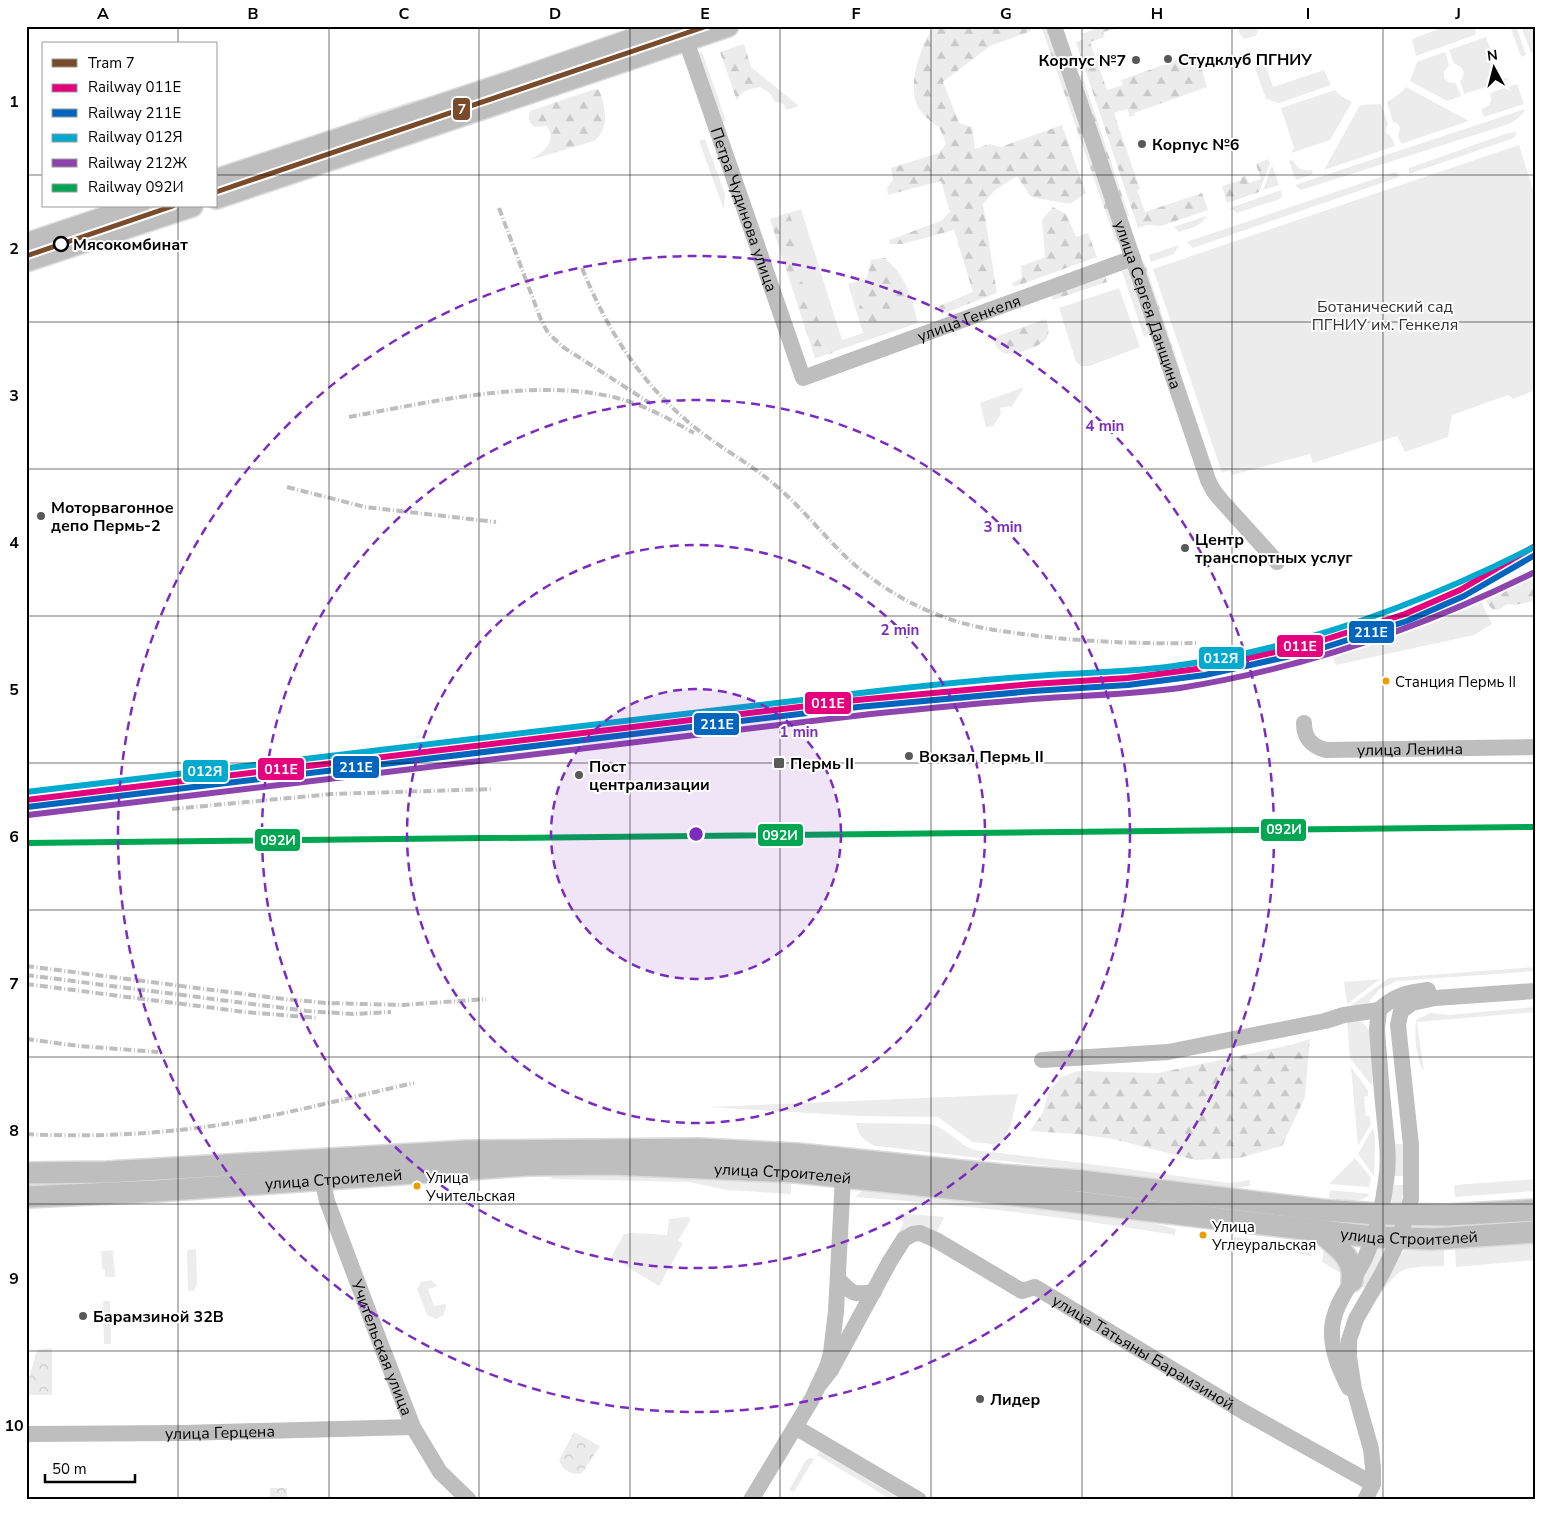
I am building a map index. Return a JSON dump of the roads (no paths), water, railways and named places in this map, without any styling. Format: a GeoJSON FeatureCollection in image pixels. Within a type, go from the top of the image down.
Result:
{"type":"FeatureCollection","features":[{"type":"Feature","properties":{"kind":"main road"},"geometry":{"type":"LineString","coordinates":[[218,179],[507,83],[680,31],[728,26]]}},
{"type":"Feature","properties":{"kind":"main road"},"geometry":{"type":"LineString","coordinates":[[218,197],[680,31]]}},
{"type":"Feature","properties":{"kind":"main road"},"geometry":{"type":"LineString","coordinates":[[26,244],[132,208]]}},
{"type":"Feature","properties":{"kind":"main road"},"geometry":{"type":"LineString","coordinates":[[26,262],[186,208]]}},
{"type":"Feature","properties":{"kind":"main road","name":"улица Строителей"},"geometry":{"type":"LineString","coordinates":[[26,1173],[107,1172],[420,1153],[529,1149],[699,1149],[798,1154],[842,1168],[1044,1198],[1320,1232],[1400,1239],[1450,1238],[1535,1232]]}},
{"type":"Feature","properties":{"kind":"main road","name":"улица Строителей"},"geometry":{"type":"LineString","coordinates":[[26,1197],[157,1191],[528,1165],[611,1164],[787,1172],[842,1168],[1081,1181],[1322,1210],[1407,1216],[1535,1210]]}},
{"type":"Feature","properties":{"kind":"main road"},"geometry":{"type":"LineString","coordinates":[[1320,1232],[1345,1253],[1351,1263],[1352,1281]]}},
{"type":"Feature","properties":{"kind":"street","name":"улица Сергея Данщина"},"geometry":{"type":"LineString","coordinates":[[1054,26],[1213,490],[1276,562]]}},
{"type":"Feature","properties":{"kind":"street","name":"Петра Чудинова улица"},"geometry":{"type":"LineString","coordinates":[[680,31],[803,378]]}},
{"type":"Feature","properties":{"kind":"street","name":"улица Генкеля"},"geometry":{"type":"LineString","coordinates":[[803,378],[1133,258]]}},
{"type":"Feature","properties":{"kind":"street","name":"улица Ленина"},"geometry":{"type":"LineString","coordinates":[[1304,723],[1305,733],[1310,742],[1318,748],[1326,750],[1535,748]]}},
{"type":"Feature","properties":{"kind":"street"},"geometry":{"type":"LineString","coordinates":[[1042,1060],[1168,1052],[1344,1015],[1379,1010],[1390,999],[1406,993],[1535,980]]}},
{"type":"Feature","properties":{"kind":"street"},"geometry":{"type":"LineString","coordinates":[[1365,1500],[1373,1484],[1372,1459],[1354,1389],[1349,1357],[1349,1340],[1356,1319],[1400,1239],[1411,1200],[1411,1145],[1398,1025],[1401,1011],[1412,1003],[1434,998],[1535,991]]}},
{"type":"Feature","properties":{"kind":"street"},"geometry":{"type":"LineString","coordinates":[[1361,1412],[1335,1355],[1332,1330],[1334,1316],[1373,1237],[1387,1180],[1387,1149],[1377,1029],[1379,1010]]}},
{"type":"Feature","properties":{"kind":"street"},"geometry":{"type":"LineString","coordinates":[[819,1385],[831,1353],[836,1311],[842,1168]]}},
{"type":"Feature","properties":{"kind":"street","name":"Учительская улица"},"geometry":{"type":"LineString","coordinates":[[322,1180],[327,1201],[413,1427],[440,1472],[469,1500]]}},
{"type":"Feature","properties":{"kind":"street","name":"улица Татьяны Барамзиной"},"geometry":{"type":"LineString","coordinates":[[874,1292],[904,1239],[913,1234],[920,1233],[936,1240],[1022,1291],[1035,1287],[1244,1412],[1373,1484]]}},
{"type":"Feature","properties":{"kind":"street"},"geometry":{"type":"LineString","coordinates":[[838,1279],[851,1292],[857,1294],[874,1292]]}},
{"type":"Feature","properties":{"kind":"street"},"geometry":{"type":"LineString","coordinates":[[751,1500],[819,1385],[831,1370],[874,1292]]}},
{"type":"Feature","properties":{"kind":"street"},"geometry":{"type":"LineString","coordinates":[[836,1311],[844,1305],[856,1304],[863,1312]]}},
{"type":"Feature","properties":{"kind":"street","name":"улица Герцена"},"geometry":{"type":"LineString","coordinates":[[26,1434],[183,1433],[413,1427]]}},
{"type":"Feature","properties":{"kind":"street"},"geometry":{"type":"LineString","coordinates":[[795,1427],[919,1500]]}},
{"type":"Feature","properties":{"kind":"railway"},"geometry":{"type":"LineString","coordinates":[[499,208],[541,320],[548,333],[563,347],[653,405]]}},
{"type":"Feature","properties":{"kind":"railway"},"geometry":{"type":"LineString","coordinates":[[582,268],[601,311],[625,350],[652,387],[668,404],[717,444],[759,472],[780,489],[848,559],[890,591],[937,614],[992,630],[1092,641],[1196,643]]}},
{"type":"Feature","properties":{"kind":"railway"},"geometry":{"type":"LineString","coordinates":[[349,417],[483,394],[552,390],[585,392],[637,404],[694,433]]}},
{"type":"Feature","properties":{"kind":"railway"},"geometry":{"type":"LineString","coordinates":[[287,487],[365,507],[496,522]]}},
{"type":"Feature","properties":{"kind":"railway"},"geometry":{"type":"LineString","coordinates":[[172,809],[332,794],[492,789]]}},
{"type":"Feature","properties":{"kind":"railway"},"geometry":{"type":"LineString","coordinates":[[26,966],[326,1003],[402,1005],[486,999]]}},
{"type":"Feature","properties":{"kind":"railway"},"geometry":{"type":"LineString","coordinates":[[26,975],[307,1011],[353,1014],[391,1012]]}},
{"type":"Feature","properties":{"kind":"railway"},"geometry":{"type":"LineString","coordinates":[[26,984],[245,1012],[318,1018]]}},
{"type":"Feature","properties":{"kind":"railway"},"geometry":{"type":"LineString","coordinates":[[26,1039],[79,1046],[158,1052]]}},
{"type":"Feature","properties":{"kind":"railway"},"geometry":{"type":"LineString","coordinates":[[26,1134],[112,1135],[198,1128],[274,1115],[414,1083]]}},
{"type":"Feature","properties":{"kind":"tram line","name":"7"},"geometry":{"type":"LineString","coordinates":[[218,191],[707,26]]}},
{"type":"Feature","properties":{"kind":"tram line","name":"7"},"geometry":{"type":"LineString","coordinates":[[26,256],[167,208]]}},
{"type":"Feature","properties":{"kind":"rail line","name":"011Е"},"geometry":{"type":"LineString","coordinates":[[26,800],[857,700],[1032,684],[1128,678],[1204,668],[1311,644],[1405,614],[1460,590],[1535,546]]}},
{"type":"Feature","properties":{"kind":"rail line","name":"012Я"},"geometry":{"type":"LineString","coordinates":[[26,792],[914,687],[1004,678],[1128,671],[1174,666],[1267,648],[1358,622],[1446,588],[1532,548]]}},
{"type":"Feature","properties":{"kind":"rail line","name":"211Е"},"geometry":{"type":"LineString","coordinates":[[27,807],[858,707],[1033,691],[1128,685],[1205,675],[1313,651],[1407,621],[1464,596],[1535,555]]}},
{"type":"Feature","properties":{"kind":"rail line","name":"212Ж"},"geometry":{"type":"LineString","coordinates":[[28,815],[871,714],[1004,701],[1180,688],[1272,669],[1362,644],[1449,611],[1535,572]]}},
{"type":"Feature","properties":{"kind":"rail line","name":"092И"},"geometry":{"type":"LineString","coordinates":[[26,843],[1535,827]]}},
{"type":"Feature","properties":{"kind":"place","name":"Студклуб ПГНИУ"},"geometry":{"type":"Point","coordinates":[1168,59]}},
{"type":"Feature","properties":{"kind":"place","name":"Корпус №7"},"geometry":{"type":"Point","coordinates":[1136,60]}},
{"type":"Feature","properties":{"kind":"place","name":"Корпус №6"},"geometry":{"type":"Point","coordinates":[1142,144]}},
{"type":"Feature","properties":{"kind":"place","name":"Мясокомбинат"},"geometry":{"type":"Point","coordinates":[61,244]}},
{"type":"Feature","properties":{"kind":"place","name":"Моторвагонное депо Пермь-2"},"geometry":{"type":"Point","coordinates":[41,516]}},
{"type":"Feature","properties":{"kind":"place","name":"Центр транспортных услуг"},"geometry":{"type":"Point","coordinates":[1185,548]}},
{"type":"Feature","properties":{"kind":"place","name":"Станция Пермь II"},"geometry":{"type":"Point","coordinates":[1386,681]}},
{"type":"Feature","properties":{"kind":"place","name":"Вокзал Пермь II"},"geometry":{"type":"Point","coordinates":[909,756]}},
{"type":"Feature","properties":{"kind":"place","name":"Пермь II"},"geometry":{"type":"Point","coordinates":[779,763]}},
{"type":"Feature","properties":{"kind":"place","name":"Пост централизации"},"geometry":{"type":"Point","coordinates":[579,775]}},
{"type":"Feature","properties":{"kind":"place","name":"Улица Учительская"},"geometry":{"type":"Point","coordinates":[417,1186]}},
{"type":"Feature","properties":{"kind":"place","name":"Улица Углеуральская"},"geometry":{"type":"Point","coordinates":[1203,1235]}},
{"type":"Feature","properties":{"kind":"place","name":"Барамзиной 32В"},"geometry":{"type":"Point","coordinates":[83,1316]}},
{"type":"Feature","properties":{"kind":"place","name":"Лидер"},"geometry":{"type":"Point","coordinates":[980,1399]}},
{"type":"Feature","properties":{"kind":"park label","name":"Ботанический сад ПГНИУ им. Генкеля"},"geometry":{"type":"Point","coordinates":[1385,315]}}]}
